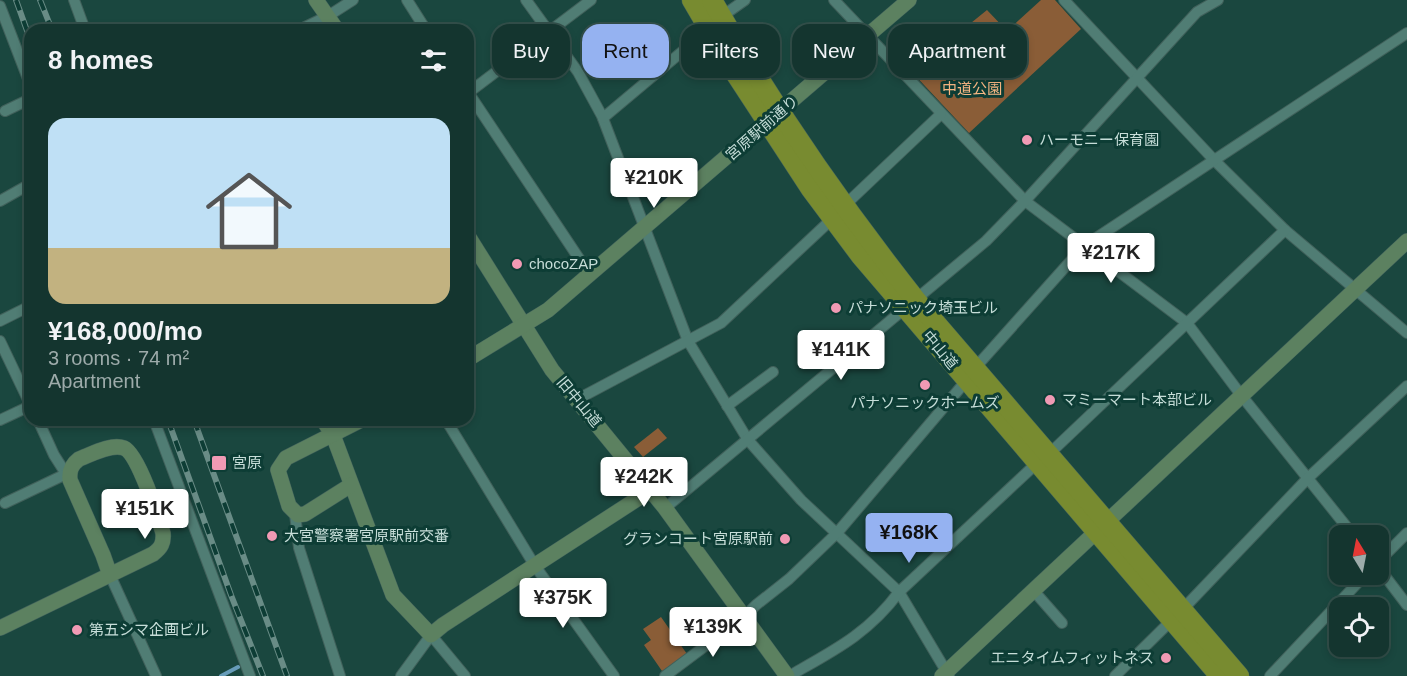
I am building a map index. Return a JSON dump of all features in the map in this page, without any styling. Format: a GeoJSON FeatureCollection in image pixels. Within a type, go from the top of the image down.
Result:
{"type":"FeatureCollection","features":[{"type":"Feature","properties":{"kind":"highway","name":"中山道"},"geometry":{"type":"LineString","coordinates":[[692,0],[714,15],[811,189],[839,212],[861,256],[910,304],[1177,614],[1239,676]]}},
{"type":"Feature","properties":{"kind":"highway","name":"中山道"},"geometry":{"type":"LineString","coordinates":[[1177,614],[1220,676]]}},
{"type":"Feature","properties":{"kind":"street"},"geometry":{"type":"LineString","coordinates":[[74,0],[83,24]]}},
{"type":"Feature","properties":{"kind":"street"},"geometry":{"type":"LineString","coordinates":[[316,0],[333,24]]}},
{"type":"Feature","properties":{"kind":"street"},"geometry":{"type":"LineString","coordinates":[[311,24],[353,0]]}},
{"type":"Feature","properties":{"kind":"street"},"geometry":{"type":"LineString","coordinates":[[406,0],[422,24]]}},
{"type":"Feature","properties":{"kind":"street"},"geometry":{"type":"LineString","coordinates":[[526,0],[544,24]]}},
{"type":"Feature","properties":{"kind":"street"},"geometry":{"type":"LineString","coordinates":[[560,24],[591,0]]}},
{"type":"Feature","properties":{"kind":"street"},"geometry":{"type":"LineString","coordinates":[[603,118],[714,15],[745,0]]}},
{"type":"Feature","properties":{"kind":"street"},"geometry":{"type":"LineString","coordinates":[[834,0],[856,24]]}},
{"type":"Feature","properties":{"kind":"street","name":"宮原駅前通り"},"geometry":{"type":"LineString","coordinates":[[876,28],[909,0]]}},
{"type":"Feature","properties":{"kind":"street"},"geometry":{"type":"LineString","coordinates":[[1065,0],[1215,161],[1285,230],[1407,333]]}},
{"type":"Feature","properties":{"kind":"street"},"geometry":{"type":"LineString","coordinates":[[665,508],[986,242],[1197,12],[1218,0]]}},
{"type":"Feature","properties":{"kind":"street"},"geometry":{"type":"LineString","coordinates":[[0,6],[24,68]]}},
{"type":"Feature","properties":{"kind":"street"},"geometry":{"type":"LineString","coordinates":[[665,676],[744,617],[789,579],[837,533],[970,375],[1084,246],[1407,33]]}},
{"type":"Feature","properties":{"kind":"street"},"geometry":{"type":"LineString","coordinates":[[876,45],[1025,201],[1187,324],[1345,525]]}},
{"type":"Feature","properties":{"kind":"street"},"geometry":{"type":"LineString","coordinates":[[570,61],[603,118],[688,341],[727,406],[748,440],[801,500],[899,592],[946,675],[1033,590],[1407,241]]}},
{"type":"Feature","properties":{"kind":"street"},"geometry":{"type":"LineString","coordinates":[[474,89],[492,75]]}},
{"type":"Feature","properties":{"kind":"street","name":"宮原駅前通り"},"geometry":{"type":"LineString","coordinates":[[474,355],[543,314],[819,78]]}},
{"type":"Feature","properties":{"kind":"street"},"geometry":{"type":"LineString","coordinates":[[5,111],[24,102]]}},
{"type":"Feature","properties":{"kind":"street"},"geometry":{"type":"LineString","coordinates":[[474,102],[590,275]]}},
{"type":"Feature","properties":{"kind":"street"},"geometry":{"type":"LineString","coordinates":[[576,400],[721,323],[941,114]]}},
{"type":"Feature","properties":{"kind":"street"},"geometry":{"type":"LineString","coordinates":[[0,201],[24,187]]}},
{"type":"Feature","properties":{"kind":"street"},"geometry":{"type":"LineString","coordinates":[[788,676],[852,640],[888,607],[899,592],[1285,230]]}},
{"type":"Feature","properties":{"kind":"street","name":"旧中山道"},"geometry":{"type":"LineString","coordinates":[[474,246],[552,370],[665,508],[788,676]]}},
{"type":"Feature","properties":{"kind":"street"},"geometry":{"type":"LineString","coordinates":[[0,321],[24,309]]}},
{"type":"Feature","properties":{"kind":"street"},"geometry":{"type":"LineString","coordinates":[[0,341],[24,392]]}},
{"type":"Feature","properties":{"kind":"street"},"geometry":{"type":"LineString","coordinates":[[727,406],[773,372]]}},
{"type":"Feature","properties":{"kind":"street"},"geometry":{"type":"LineString","coordinates":[[1115,676],[1308,478],[1407,386]]}},
{"type":"Feature","properties":{"kind":"street"},"geometry":{"type":"LineString","coordinates":[[0,420],[24,408]]}},
{"type":"Feature","properties":{"kind":"street"},"geometry":{"type":"LineString","coordinates":[[41,426],[67,470],[156,676]]}},
{"type":"Feature","properties":{"kind":"street"},"geometry":{"type":"LineString","coordinates":[[156,426],[250,676]]}},
{"type":"Feature","properties":{"kind":"street"},"geometry":{"type":"LineString","coordinates":[[327,426],[333,435],[393,595],[465,676]]}},
{"type":"Feature","properties":{"kind":"street"},"geometry":{"type":"LineString","coordinates":[[340,676],[299,548],[295,514],[289,506],[278,475],[280,465],[286,458],[350,426]]}},
{"type":"Feature","properties":{"kind":"street"},"geometry":{"type":"LineString","coordinates":[[450,426],[535,566],[614,676]]}},
{"type":"Feature","properties":{"kind":"street"},"geometry":{"type":"LineString","coordinates":[[0,628],[153,555],[160,549],[164,540],[136,460],[124,448],[107,449],[79,459],[67,470],[5,503]]}},
{"type":"Feature","properties":{"kind":"street"},"geometry":{"type":"LineString","coordinates":[[295,514],[305,514],[351,484]]}},
{"type":"Feature","properties":{"kind":"street"},"geometry":{"type":"LineString","coordinates":[[401,676],[431,636],[443,625],[651,490]]}},
{"type":"Feature","properties":{"kind":"street"},"geometry":{"type":"LineString","coordinates":[[1389,551],[1407,533]]}},
{"type":"Feature","properties":{"kind":"street"},"geometry":{"type":"LineString","coordinates":[[1389,581],[1407,605]]}},
{"type":"Feature","properties":{"kind":"street"},"geometry":{"type":"LineString","coordinates":[[1270,676],[1356,585]]}},
{"type":"Feature","properties":{"kind":"street"},"geometry":{"type":"LineString","coordinates":[[1033,590],[1062,623]]}},
{"type":"Feature","properties":{"kind":"green space","name":"中道公園"},"geometry":{"type":"Polygon","coordinates":[[[1041,0],[1055,0],[1081,29],[969,133],[917,78],[1027,78],[1027,24],[1015,24],[1041,0]]]}},
{"type":"Feature","properties":{"kind":"green space"},"geometry":{"type":"Polygon","coordinates":[[[987,10],[1000,24],[970,24],[987,10]]]}},
{"type":"Feature","properties":{"kind":"green space"},"geometry":{"type":"Polygon","coordinates":[[[658,428],[667,438],[643,457],[634,447],[658,428]]]}},
{"type":"Feature","properties":{"kind":"green space"},"geometry":{"type":"Polygon","coordinates":[[[661,617],[687,654],[662,671],[644,645],[651,640],[643,629],[661,617]]]}},
{"type":"Feature","properties":{"kind":"waterway"},"geometry":{"type":"LineString","coordinates":[[221,676],[238,667]]}},
{"type":"Feature","properties":{"kind":"railway"},"geometry":{"type":"LineString","coordinates":[[16,0],[25,24]]}},
{"type":"Feature","properties":{"kind":"railway"},"geometry":{"type":"LineString","coordinates":[[40,0],[50,24]]}},
{"type":"Feature","properties":{"kind":"railway"},"geometry":{"type":"LineString","coordinates":[[170,426],[263,676]]}},
{"type":"Feature","properties":{"kind":"railway"},"geometry":{"type":"LineString","coordinates":[[196,426],[287,676]]}},
{"type":"Feature","properties":{"kind":"place","name":"ハーモニー保育園"},"geometry":{"type":"Point","coordinates":[1027,140]}},
{"type":"Feature","properties":{"kind":"place","name":"chocoZAP"},"geometry":{"type":"Point","coordinates":[517,264]}},
{"type":"Feature","properties":{"kind":"place","name":"パナソニック埼玉ビル"},"geometry":{"type":"Point","coordinates":[836,308]}},
{"type":"Feature","properties":{"kind":"place","name":"パナソニックホームズ"},"geometry":{"type":"Point","coordinates":[925,385]}},
{"type":"Feature","properties":{"kind":"place","name":"マミーマート本部ビル"},"geometry":{"type":"Point","coordinates":[1050,400]}},
{"type":"Feature","properties":{"kind":"place","name":"宮原"},"geometry":{"type":"Point","coordinates":[219,463]}},
{"type":"Feature","properties":{"kind":"place","name":"大宮警察署宮原駅前交番"},"geometry":{"type":"Point","coordinates":[272,536]}},
{"type":"Feature","properties":{"kind":"place","name":"グランコート宮原駅前"},"geometry":{"type":"Point","coordinates":[785,539]}},
{"type":"Feature","properties":{"kind":"place","name":"第五シマ企画ビル"},"geometry":{"type":"Point","coordinates":[77,630]}},
{"type":"Feature","properties":{"kind":"place","name":"エニタイムフィットネス"},"geometry":{"type":"Point","coordinates":[1166,658]}}]}
